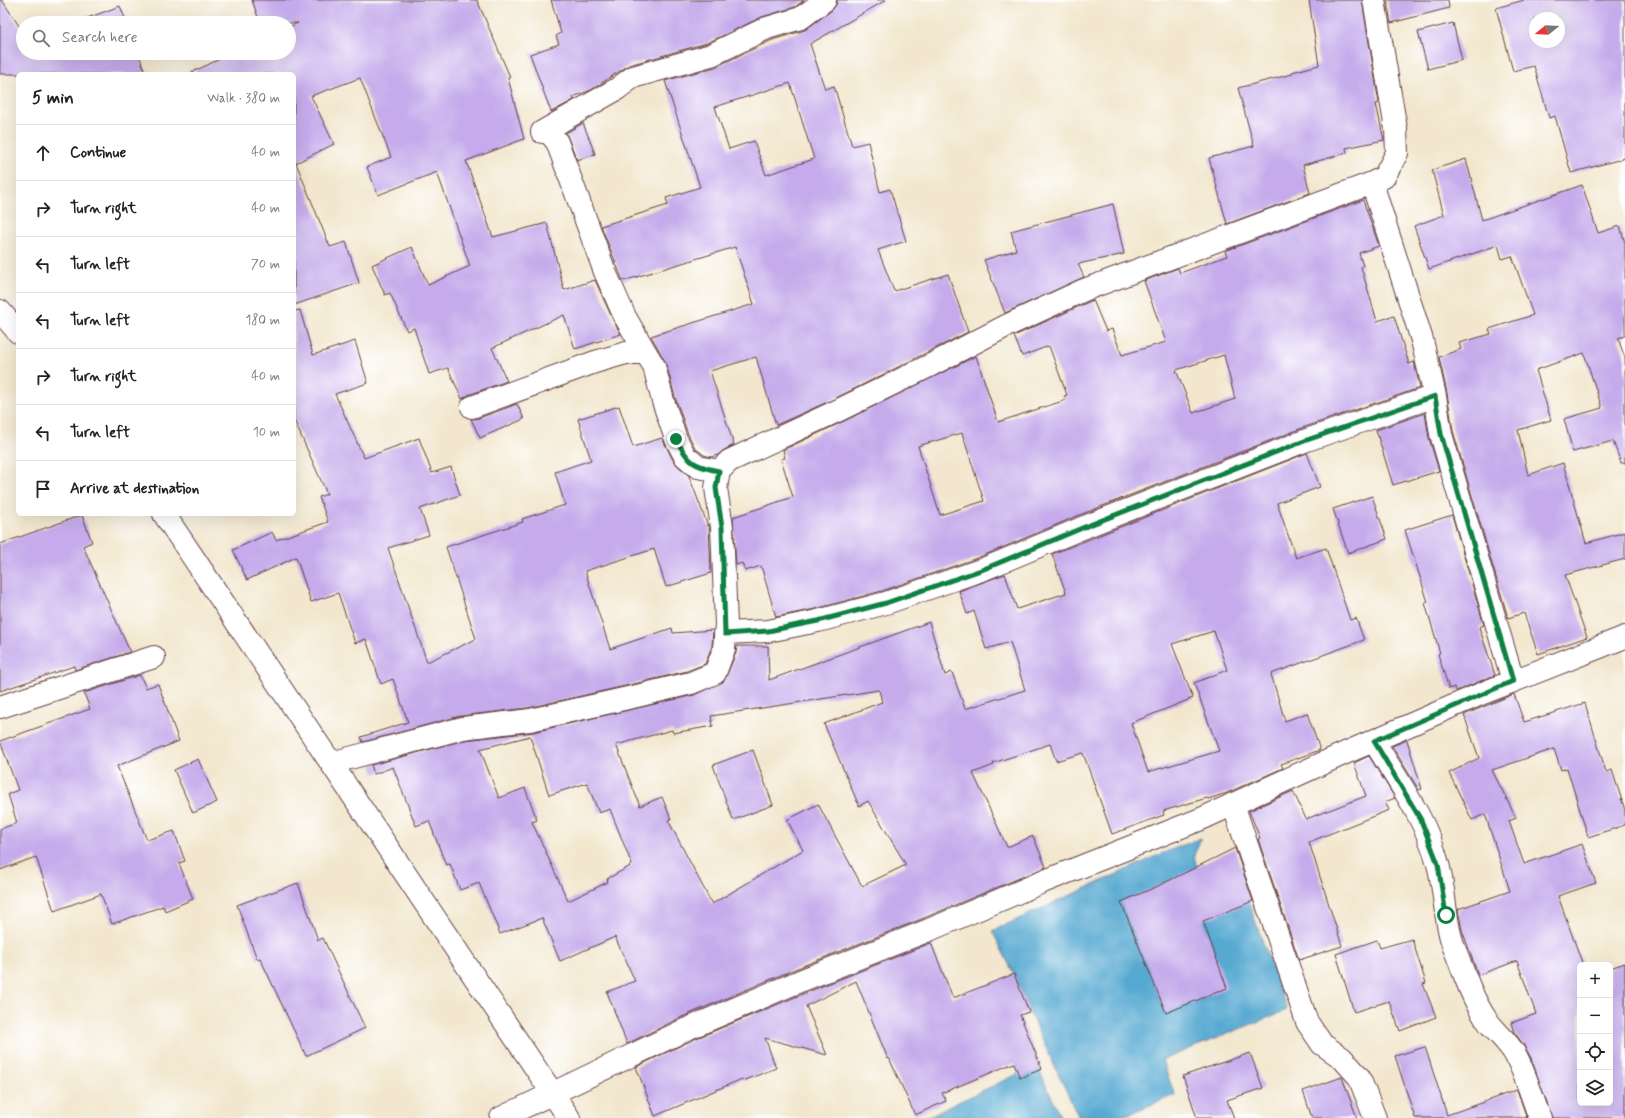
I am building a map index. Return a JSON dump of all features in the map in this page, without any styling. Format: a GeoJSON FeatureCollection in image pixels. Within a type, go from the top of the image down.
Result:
{"type":"FeatureCollection","features":[{"type":"Feature","properties":{"kind":"street"},"geometry":{"type":"LineString","coordinates":[[719,471],[698,467],[685,456],[676,439],[663,402],[654,366],[626,317],[605,272],[557,142],[544,131],[617,89],[633,77],[711,56],[767,28],[801,18],[825,0]]}},
{"type":"Feature","properties":{"kind":"street"},"geometry":{"type":"LineString","coordinates":[[331,763],[463,728],[530,720],[691,684],[715,673],[724,649],[725,634],[722,527],[716,488],[719,471],[729,461],[844,408],[932,365],[1006,326],[1084,290],[1372,183],[1384,177],[1397,153],[1396,129],[1374,0]]}},
{"type":"Feature","properties":{"kind":"street"},"geometry":{"type":"LineString","coordinates":[[1372,183],[1422,340],[1435,396],[1441,434],[1513,681]]}},
{"type":"Feature","properties":{"kind":"street"},"geometry":{"type":"LineString","coordinates":[[0,310],[16,330]]}},
{"type":"Feature","properties":{"kind":"street"},"geometry":{"type":"LineString","coordinates":[[472,407],[595,362],[626,353],[646,353]]}},
{"type":"Feature","properties":{"kind":"street"},"geometry":{"type":"LineString","coordinates":[[725,634],[768,631],[818,621],[886,603],[984,569],[1087,526],[1307,440],[1435,396]]}},
{"type":"Feature","properties":{"kind":"street"},"geometry":{"type":"LineString","coordinates":[[165,516],[569,1118]]}},
{"type":"Feature","properties":{"kind":"street"},"geometry":{"type":"LineString","coordinates":[[501,1118],[687,1029],[1040,883],[1201,819],[1374,741],[1513,681],[1625,637]]}},
{"type":"Feature","properties":{"kind":"street"},"geometry":{"type":"LineString","coordinates":[[0,707],[154,657]]}},
{"type":"Feature","properties":{"kind":"street"},"geometry":{"type":"LineString","coordinates":[[1374,741],[1421,820],[1438,864],[1446,915],[1454,948],[1485,1018],[1495,1031],[1507,1042],[1517,1057],[1540,1118]]}},
{"type":"Feature","properties":{"kind":"street"},"geometry":{"type":"LineString","coordinates":[[1234,804],[1307,1022],[1322,1044],[1342,1058],[1359,1077],[1375,1118]]}},
{"type":"Feature","properties":{"kind":"water"},"geometry":{"type":"Polygon","coordinates":[[[1201,838],[1194,855],[1200,881],[1243,886],[1287,1010],[1162,1060],[1175,1095],[1119,1118],[1079,1118],[1029,1012],[1014,974],[992,931],[1163,853],[1201,838]]]}},
{"type":"Feature","properties":{"kind":"water"},"geometry":{"type":"Polygon","coordinates":[[[1037,1065],[1061,1118],[924,1118],[1037,1065]]]}},
{"type":"Feature","properties":{"kind":"building"},"geometry":{"type":"Polygon","coordinates":[[[0,0],[2,0],[16,21],[16,60],[141,60],[145,72],[16,72],[16,74],[0,74],[0,0]]]}},
{"type":"Feature","properties":{"kind":"building"},"geometry":{"type":"Polygon","coordinates":[[[252,0],[477,0],[510,77],[508,78],[524,139],[466,161],[493,237],[547,223],[564,290],[595,280],[621,334],[575,349],[564,315],[492,348],[507,381],[468,395],[462,399],[448,368],[429,374],[414,328],[407,331],[390,293],[385,295],[372,265],[412,247],[428,285],[470,266],[437,172],[378,195],[367,167],[391,157],[360,78],[311,96],[334,144],[296,163],[296,72],[192,72],[218,60],[296,60],[296,24],[298,23],[296,23],[296,16],[258,16],[252,0]]]}},
{"type":"Feature","properties":{"kind":"building"},"geometry":{"type":"Polygon","coordinates":[[[551,0],[804,0],[795,7],[762,17],[707,43],[629,65],[591,90],[573,97],[574,100],[551,112],[530,54],[559,44],[556,36],[561,33],[551,0]]]}},
{"type":"Feature","properties":{"kind":"building"},"geometry":{"type":"Polygon","coordinates":[[[837,0],[886,0],[810,44],[825,89],[834,86],[852,146],[868,142],[880,192],[890,189],[906,241],[878,250],[894,291],[948,274],[968,332],[832,400],[776,425],[756,357],[710,371],[734,445],[718,455],[711,457],[704,455],[695,448],[688,434],[675,397],[666,363],[651,336],[754,304],[735,247],[623,281],[601,226],[668,205],[666,198],[700,187],[665,81],[715,67],[772,40],[805,30],[832,10],[836,5],[837,0]],[[790,83],[715,107],[729,149],[754,141],[766,175],[814,159],[790,83]]]}},
{"type":"Feature","properties":{"kind":"building"},"geometry":{"type":"Polygon","coordinates":[[[1309,0],[1362,0],[1379,103],[1376,104],[1384,140],[1346,148],[1347,153],[1303,165],[1310,193],[1227,224],[1209,158],[1254,146],[1238,88],[1292,74],[1292,72],[1319,65],[1309,0]]]}},
{"type":"Feature","properties":{"kind":"building"},"geometry":{"type":"Polygon","coordinates":[[[1387,0],[1448,0],[1449,8],[1391,23],[1387,0]]]}},
{"type":"Feature","properties":{"kind":"building"},"geometry":{"type":"Polygon","coordinates":[[[1524,0],[1625,0],[1625,158],[1571,173],[1555,116],[1549,118],[1534,66],[1513,71],[1496,8],[1524,0]]]}},
{"type":"Feature","properties":{"kind":"building"},"geometry":{"type":"Polygon","coordinates":[[[120,6],[124,16],[93,16],[120,6]]]}},
{"type":"Feature","properties":{"kind":"building"},"geometry":{"type":"Polygon","coordinates":[[[1453,23],[1462,60],[1428,69],[1418,32],[1453,23]]]}},
{"type":"Feature","properties":{"kind":"building"},"geometry":{"type":"Polygon","coordinates":[[[583,123],[595,154],[577,160],[566,133],[583,123]]]}},
{"type":"Feature","properties":{"kind":"building"},"geometry":{"type":"Polygon","coordinates":[[[1466,159],[1482,220],[1582,185],[1598,233],[1620,226],[1625,243],[1625,336],[1618,338],[1625,358],[1625,463],[1621,463],[1613,441],[1573,452],[1564,419],[1602,408],[1584,353],[1536,370],[1551,420],[1518,430],[1528,475],[1563,463],[1586,543],[1625,532],[1625,559],[1565,575],[1587,637],[1538,654],[1524,613],[1508,618],[1453,431],[1439,357],[1461,349],[1459,343],[1491,334],[1489,329],[1533,315],[1512,256],[1502,259],[1498,245],[1429,269],[1414,226],[1444,215],[1432,170],[1466,159]]]}},
{"type":"Feature","properties":{"kind":"building"},"geometry":{"type":"Polygon","coordinates":[[[296,163],[330,247],[346,242],[359,283],[296,304],[296,163]]]}},
{"type":"Feature","properties":{"kind":"building"},"geometry":{"type":"Polygon","coordinates":[[[1363,200],[1379,246],[1359,253],[1363,266],[1361,267],[1377,321],[1394,316],[1409,364],[1414,362],[1420,388],[1302,428],[1082,514],[980,557],[882,591],[815,609],[776,617],[761,566],[745,571],[742,563],[736,565],[733,517],[793,497],[781,459],[785,458],[783,450],[976,356],[998,422],[1066,400],[1064,396],[1067,395],[1049,346],[1022,356],[1014,336],[1093,300],[1106,331],[1112,329],[1122,355],[1166,342],[1144,281],[1178,268],[1180,273],[1227,256],[1225,251],[1363,200]],[[1224,355],[1176,370],[1193,413],[1235,399],[1224,355]],[[962,433],[918,446],[940,515],[984,501],[962,433]]]}},
{"type":"Feature","properties":{"kind":"building"},"geometry":{"type":"Polygon","coordinates":[[[1113,204],[1124,254],[1078,264],[1084,277],[1005,313],[984,260],[1016,250],[1011,231],[1113,204]]]}},
{"type":"Feature","properties":{"kind":"building"},"geometry":{"type":"Polygon","coordinates":[[[300,310],[313,355],[355,341],[368,383],[335,394],[364,458],[419,438],[432,473],[451,467],[460,495],[420,509],[429,535],[388,548],[427,662],[476,639],[446,547],[523,522],[522,519],[565,505],[555,472],[591,460],[578,419],[619,406],[633,447],[662,438],[674,462],[689,476],[708,526],[709,525],[711,573],[666,587],[654,549],[585,571],[610,649],[672,628],[673,633],[713,630],[712,646],[705,664],[687,671],[528,708],[460,716],[363,742],[361,737],[408,722],[393,679],[381,684],[366,639],[355,643],[338,593],[311,602],[296,557],[247,580],[233,550],[272,532],[276,540],[328,522],[319,497],[327,494],[296,424],[296,311],[300,310]]]}},
{"type":"Feature","properties":{"kind":"building"},"geometry":{"type":"Polygon","coordinates":[[[517,404],[524,419],[480,438],[471,419],[476,419],[517,404]]]}},
{"type":"Feature","properties":{"kind":"building"},"geometry":{"type":"Polygon","coordinates":[[[1425,413],[1429,438],[1439,471],[1393,485],[1376,430],[1425,413]]]}},
{"type":"Feature","properties":{"kind":"building"},"geometry":{"type":"Polygon","coordinates":[[[1307,453],[1320,487],[1277,503],[1296,558],[1326,548],[1350,620],[1356,618],[1364,640],[1271,674],[1285,721],[1307,713],[1320,750],[1281,764],[1283,768],[1227,793],[1163,811],[1164,815],[1112,834],[1083,753],[1056,761],[1050,744],[993,763],[994,765],[973,773],[1007,847],[1033,836],[1046,867],[924,918],[795,969],[682,1017],[627,1044],[607,992],[635,981],[615,937],[560,961],[542,918],[500,934],[479,883],[460,890],[450,864],[446,865],[429,821],[416,826],[393,767],[374,774],[371,765],[465,740],[533,732],[694,695],[724,681],[736,653],[737,646],[768,646],[769,680],[929,622],[945,675],[952,672],[965,709],[1025,690],[1010,642],[986,649],[974,611],[967,614],[959,591],[1005,574],[1017,609],[1066,593],[1052,554],[1307,453]],[[1214,631],[1172,644],[1193,698],[1131,723],[1148,772],[1219,751],[1194,683],[1227,670],[1214,631]],[[879,690],[711,716],[713,726],[673,733],[672,730],[616,745],[640,806],[662,797],[671,819],[668,820],[712,904],[803,850],[787,820],[818,804],[862,886],[906,865],[868,801],[859,806],[824,724],[882,702],[879,690]],[[530,736],[480,749],[499,798],[525,788],[537,820],[532,822],[568,901],[608,882],[607,879],[632,865],[610,809],[599,813],[587,783],[549,795],[530,736]]]}},
{"type":"Feature","properties":{"kind":"building"},"geometry":{"type":"Polygon","coordinates":[[[1372,496],[1387,539],[1348,553],[1333,509],[1372,496]]]}},
{"type":"Feature","properties":{"kind":"building"},"geometry":{"type":"Polygon","coordinates":[[[1452,515],[1484,625],[1479,627],[1495,675],[1456,691],[1454,687],[1449,689],[1425,603],[1428,602],[1405,530],[1452,515]]]}},
{"type":"Feature","properties":{"kind":"building"},"geometry":{"type":"Polygon","coordinates":[[[82,516],[92,542],[83,546],[130,652],[75,670],[74,666],[0,691],[0,544],[82,516]]]}},
{"type":"Feature","properties":{"kind":"building"},"geometry":{"type":"Polygon","coordinates":[[[140,675],[146,688],[158,684],[179,741],[117,766],[147,840],[174,831],[185,861],[179,863],[193,899],[165,911],[163,906],[112,924],[101,894],[54,911],[36,857],[0,870],[0,829],[17,823],[8,794],[18,790],[0,741],[90,709],[84,693],[140,675]]]}},
{"type":"Feature","properties":{"kind":"building"},"geometry":{"type":"Polygon","coordinates":[[[1514,694],[1524,722],[1585,703],[1606,772],[1612,770],[1625,810],[1625,825],[1588,837],[1567,768],[1561,770],[1554,749],[1492,770],[1516,818],[1509,821],[1524,864],[1582,844],[1596,883],[1558,896],[1582,962],[1577,962],[1577,1106],[1613,1106],[1613,967],[1625,963],[1625,1118],[1552,1118],[1531,1058],[1514,1032],[1511,1023],[1536,1014],[1517,961],[1478,975],[1462,930],[1458,909],[1510,891],[1485,814],[1472,820],[1449,773],[1479,758],[1464,715],[1514,694]]]}},
{"type":"Feature","properties":{"kind":"building"},"geometry":{"type":"Polygon","coordinates":[[[1407,740],[1422,789],[1419,790],[1392,746],[1407,740]]]}},
{"type":"Feature","properties":{"kind":"building"},"geometry":{"type":"Polygon","coordinates":[[[753,750],[773,805],[733,820],[713,765],[753,750]]]}},
{"type":"Feature","properties":{"kind":"building"},"geometry":{"type":"Polygon","coordinates":[[[1369,756],[1395,798],[1385,802],[1389,810],[1309,842],[1342,946],[1299,960],[1258,839],[1260,838],[1249,811],[1293,791],[1306,819],[1366,796],[1354,763],[1369,756]]]}},
{"type":"Feature","properties":{"kind":"building"},"geometry":{"type":"Polygon","coordinates":[[[198,759],[217,802],[193,813],[174,770],[198,759]]]}},
{"type":"Feature","properties":{"kind":"building"},"geometry":{"type":"Polygon","coordinates":[[[1235,848],[1253,901],[1203,921],[1227,988],[1166,1013],[1121,902],[1158,886],[1235,848]]]}},
{"type":"Feature","properties":{"kind":"building"},"geometry":{"type":"Polygon","coordinates":[[[298,883],[318,940],[323,938],[365,1028],[306,1056],[260,958],[257,959],[237,905],[298,883]]]}},
{"type":"Feature","properties":{"kind":"building"},"geometry":{"type":"Polygon","coordinates":[[[1412,939],[1426,983],[1423,984],[1436,1017],[1400,1031],[1389,1001],[1354,1012],[1336,954],[1377,940],[1380,948],[1412,939]]]}},
{"type":"Feature","properties":{"kind":"building"},"geometry":{"type":"Polygon","coordinates":[[[931,943],[953,998],[1014,974],[1029,1012],[1020,1015],[1042,1069],[1020,1078],[1014,1063],[942,1093],[946,1101],[915,1115],[889,1058],[888,1059],[856,981],[806,1006],[827,1055],[765,1038],[776,1068],[743,1081],[742,1079],[655,1116],[636,1067],[692,1040],[931,943]]]}},
{"type":"Feature","properties":{"kind":"building"},"geometry":{"type":"Polygon","coordinates":[[[1425,1047],[1447,1115],[1517,1090],[1527,1118],[1415,1118],[1395,1056],[1425,1047]]]}},
{"type":"Feature","properties":{"kind":"building"},"geometry":{"type":"Polygon","coordinates":[[[1250,1053],[1263,1088],[1227,1100],[1234,1118],[1197,1118],[1183,1076],[1250,1053]]]}},
{"type":"Feature","properties":{"kind":"building"},"geometry":{"type":"Polygon","coordinates":[[[1342,1077],[1357,1118],[1312,1118],[1303,1091],[1342,1077]]]}},
{"type":"Feature","properties":{"kind":"route"},"geometry":{"type":"LineString","coordinates":[[676,439],[685,456],[698,467],[719,471],[716,488],[722,527],[726,624],[725,634],[768,631],[818,621],[886,603],[984,569],[1087,526],[1307,440],[1435,396],[1441,434],[1513,681],[1374,741],[1421,820],[1438,864],[1446,915]]}}]}
